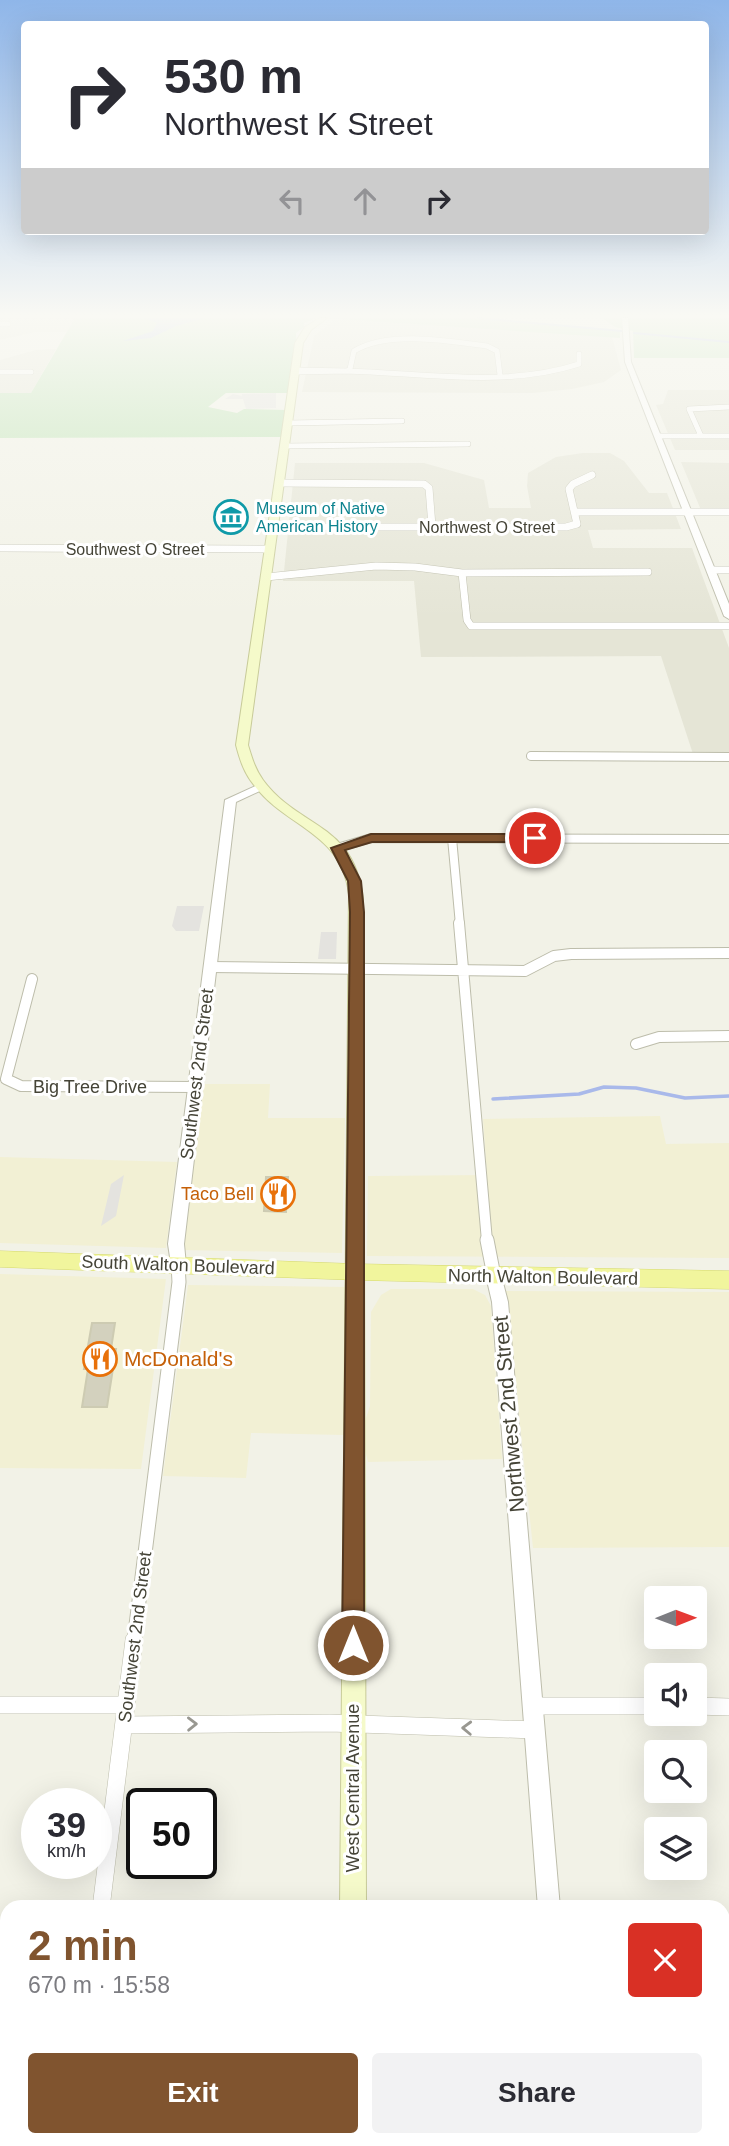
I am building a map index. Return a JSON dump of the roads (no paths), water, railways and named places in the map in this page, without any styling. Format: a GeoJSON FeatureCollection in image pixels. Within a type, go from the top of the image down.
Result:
{"type":"FeatureCollection","features":[{"type":"Feature","properties":{"kind":"main road"},"geometry":{"type":"LineString","coordinates":[[260,787],[244,760],[242,746],[289,418]]}},
{"type":"Feature","properties":{"kind":"main road","name":"West Central Avenue"},"geometry":{"type":"LineString","coordinates":[[260,787],[274,800],[311,824],[337,848],[354,881],[357,967],[353,1900]]}},
{"type":"Feature","properties":{"kind":"main road","name":"South Walton Boulevard"},"geometry":{"type":"LineString","coordinates":[[0,1259],[356,1272]]}},
{"type":"Feature","properties":{"kind":"main road","name":"North Walton Boulevard"},"geometry":{"type":"LineString","coordinates":[[356,1272],[729,1280]]}},
{"type":"Feature","properties":{"kind":"street"},"geometry":{"type":"LineString","coordinates":[[651,418],[729,616]]}},
{"type":"Feature","properties":{"kind":"street"},"geometry":{"type":"LineString","coordinates":[[693,418],[701,436]]}},
{"type":"Feature","properties":{"kind":"street"},"geometry":{"type":"LineString","coordinates":[[288,423],[402,421]]}},
{"type":"Feature","properties":{"kind":"street"},"geometry":{"type":"LineString","coordinates":[[658,436],[729,436]]}},
{"type":"Feature","properties":{"kind":"street"},"geometry":{"type":"LineString","coordinates":[[285,446],[468,444]]}},
{"type":"Feature","properties":{"kind":"street"},"geometry":{"type":"LineString","coordinates":[[575,512],[569,489],[573,484],[592,475]]}},
{"type":"Feature","properties":{"kind":"street"},"geometry":{"type":"LineString","coordinates":[[279,483],[424,484],[429,488],[432,526]]}},
{"type":"Feature","properties":{"kind":"street","name":"Northwest O Street"},"geometry":{"type":"LineString","coordinates":[[273,527],[566,527],[577,524],[575,512],[729,512]]}},
{"type":"Feature","properties":{"kind":"street","name":"Southwest O Street"},"geometry":{"type":"LineString","coordinates":[[0,548],[270,550]]}},
{"type":"Feature","properties":{"kind":"street"},"geometry":{"type":"LineString","coordinates":[[267,575],[298,575],[376,566],[415,567],[462,573],[648,572]]}},
{"type":"Feature","properties":{"kind":"street"},"geometry":{"type":"LineString","coordinates":[[712,570],[729,570]]}},
{"type":"Feature","properties":{"kind":"street"},"geometry":{"type":"LineString","coordinates":[[462,573],[467,620],[471,626],[729,626]]}},
{"type":"Feature","properties":{"kind":"street"},"geometry":{"type":"LineString","coordinates":[[531,756],[729,757]]}},
{"type":"Feature","properties":{"kind":"street","name":"Southwest 2nd Street"},"geometry":{"type":"LineString","coordinates":[[102,1900],[179,1282],[176,1244],[231,800],[260,787]]}},
{"type":"Feature","properties":{"kind":"street"},"geometry":{"type":"LineString","coordinates":[[337,848],[371,838],[729,839]]}},
{"type":"Feature","properties":{"kind":"street","name":"Northwest 2nd Street"},"geometry":{"type":"LineString","coordinates":[[452,838],[488,1252],[500,1302],[548,1900]]}},
{"type":"Feature","properties":{"kind":"street"},"geometry":{"type":"LineString","coordinates":[[210,967],[525,971],[554,956],[571,954],[729,953]]}},
{"type":"Feature","properties":{"kind":"street","name":"Big Tree Drive"},"geometry":{"type":"LineString","coordinates":[[32,979],[6,1079],[21,1087],[195,1087]]}},
{"type":"Feature","properties":{"kind":"street"},"geometry":{"type":"LineString","coordinates":[[636,1044],[659,1037],[729,1036]]}},
{"type":"Feature","properties":{"kind":"street"},"geometry":{"type":"LineString","coordinates":[[0,1705],[126,1705]]}},
{"type":"Feature","properties":{"kind":"street"},"geometry":{"type":"LineString","coordinates":[[533,1706],[644,1706]]}},
{"type":"Feature","properties":{"kind":"street"},"geometry":{"type":"LineString","coordinates":[[707,1706],[729,1707]]}},
{"type":"Feature","properties":{"kind":"street"},"geometry":{"type":"LineString","coordinates":[[124,1725],[353,1724],[535,1730]]}},
{"type":"Feature","properties":{"kind":"waterway"},"geometry":{"type":"LineString","coordinates":[[493,1099],[579,1094],[604,1087],[636,1088],[685,1098],[729,1096]]}},
{"type":"Feature","properties":{"kind":"place","name":"Museum of Native American History"},"geometry":{"type":"Point","coordinates":[231,517]}},
{"type":"Feature","properties":{"kind":"place","name":"Taco Bell"},"geometry":{"type":"Point","coordinates":[278,1194]}},
{"type":"Feature","properties":{"kind":"place","name":"McDonald's"},"geometry":{"type":"Point","coordinates":[100,1359]}}]}
